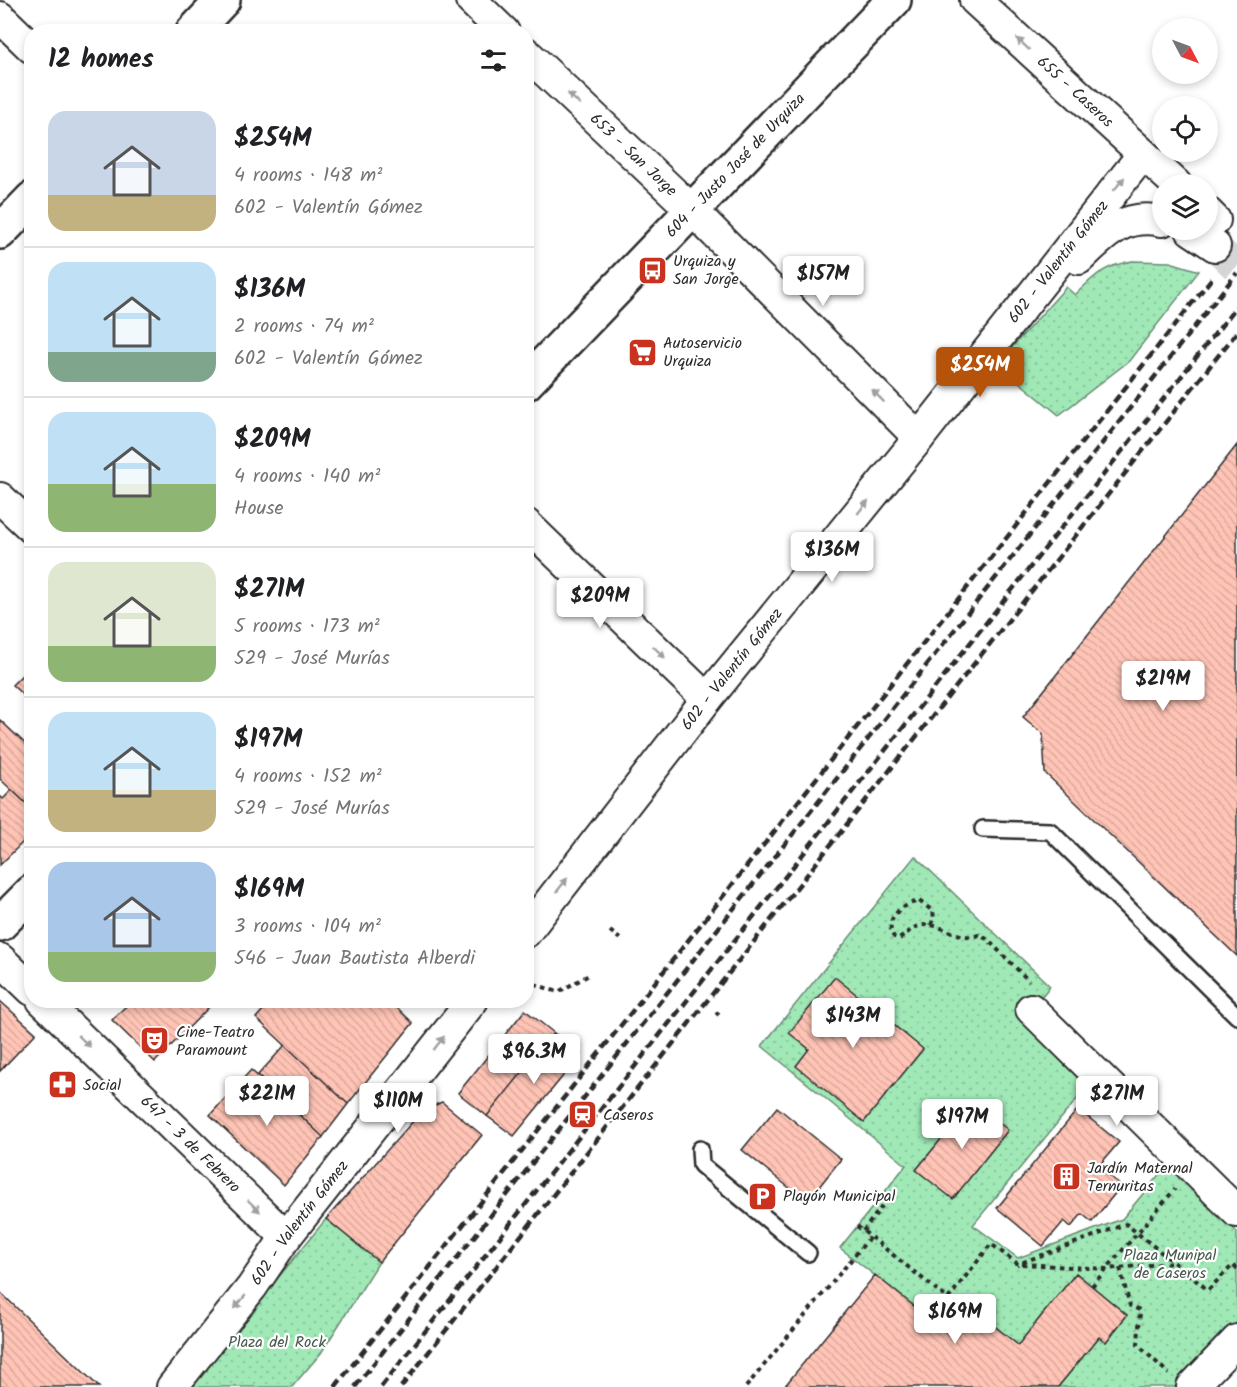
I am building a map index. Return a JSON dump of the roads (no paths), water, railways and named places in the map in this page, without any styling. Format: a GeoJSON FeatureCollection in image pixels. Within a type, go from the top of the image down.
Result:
{"type":"FeatureCollection","features":[{"type":"Feature","properties":{"kind":"main road"},"geometry":{"type":"LineString","coordinates":[[200,24],[223,0]]}},
{"type":"Feature","properties":{"kind":"main road","name":"604 - Justo José de Urquiza"},"geometry":{"type":"LineString","coordinates":[[534,375],[894,0]]}},
{"type":"Feature","properties":{"kind":"main road"},"geometry":{"type":"LineString","coordinates":[[0,232],[24,207]]}},
{"type":"Feature","properties":{"kind":"main road"},"geometry":{"type":"LineString","coordinates":[[0,924],[24,900]]}},
{"type":"Feature","properties":{"kind":"street"},"geometry":{"type":"LineString","coordinates":[[471,0],[496,24]]}},
{"type":"Feature","properties":{"kind":"street","name":"655 - Caseros"},"geometry":{"type":"LineString","coordinates":[[975,0],[1165,174]]}},
{"type":"Feature","properties":{"kind":"street"},"geometry":{"type":"LineString","coordinates":[[0,17],[24,40]]}},
{"type":"Feature","properties":{"kind":"street","name":"653 - San Jorge"},"geometry":{"type":"LineString","coordinates":[[534,61],[693,211],[919,438]]}},
{"type":"Feature","properties":{"kind":"street","name":"602 - Valentín Gómez"},"geometry":{"type":"LineString","coordinates":[[534,922],[707,699],[919,438],[1143,154]]}},
{"type":"Feature","properties":{"kind":"street"},"geometry":{"type":"LineString","coordinates":[[1004,328],[1106,232],[1135,219],[1152,220]]}},
{"type":"Feature","properties":{"kind":"street"},"geometry":{"type":"LineString","coordinates":[[0,498],[24,520]]}},
{"type":"Feature","properties":{"kind":"street"},"geometry":{"type":"LineString","coordinates":[[534,532],[707,699]]}},
{"type":"Feature","properties":{"kind":"street"},"geometry":{"type":"LineString","coordinates":[[0,959],[24,982]]}},
{"type":"Feature","properties":{"kind":"street","name":"647 - 3 de Febrero"},"geometry":{"type":"LineString","coordinates":[[50,1008],[286,1237]]}},
{"type":"Feature","properties":{"kind":"street","name":"602 - Valentín Gómez"},"geometry":{"type":"LineString","coordinates":[[172,1387],[252,1287],[286,1237],[467,1008]]}},
{"type":"Feature","properties":{"kind":"street"},"geometry":{"type":"LineString","coordinates":[[1031,1009],[1237,1212]]}},
{"type":"Feature","properties":{"kind":"street"},"geometry":{"type":"LineString","coordinates":[[1184,1384],[1237,1340]]}},
{"type":"Feature","properties":{"kind":"lane"},"geometry":{"type":"LineString","coordinates":[[983,829],[1050,831],[1237,1016]]}},
{"type":"Feature","properties":{"kind":"lane"},"geometry":{"type":"LineString","coordinates":[[700,1149],[701,1165],[808,1253]]}},
{"type":"Feature","properties":{"kind":"tunnel"},"geometry":{"type":"LineString","coordinates":[[1215,246],[1237,268]]}},
{"type":"Feature","properties":{"kind":"railway"},"geometry":{"type":"LineString","coordinates":[[355,1387],[1237,273]]}},
{"type":"Feature","properties":{"kind":"railway"},"geometry":{"type":"LineString","coordinates":[[335,1387],[1212,278]]}},
{"type":"Feature","properties":{"kind":"railway"},"geometry":{"type":"LineString","coordinates":[[381,1387],[1237,306]]}},
{"type":"Feature","properties":{"kind":"railway"},"geometry":{"type":"LineString","coordinates":[[401,1387],[1237,332]]}},
{"type":"Feature","properties":{"kind":"place","name":"Urquiza y San Jorge"},"geometry":{"type":"Point","coordinates":[652,270]}},
{"type":"Feature","properties":{"kind":"place","name":"Autoservicio Urquiza"},"geometry":{"type":"Point","coordinates":[642,352]}},
{"type":"Feature","properties":{"kind":"place","name":"Cine-Teatro Paramount"},"geometry":{"type":"Point","coordinates":[155,1041]}},
{"type":"Feature","properties":{"kind":"place","name":"Social"},"geometry":{"type":"Point","coordinates":[62,1085]}},
{"type":"Feature","properties":{"kind":"place","name":"Caseros"},"geometry":{"type":"Point","coordinates":[582,1115]}},
{"type":"Feature","properties":{"kind":"place","name":"Jardín Maternal Ternuritas"},"geometry":{"type":"Point","coordinates":[1066,1177]}},
{"type":"Feature","properties":{"kind":"place","name":"Playón Municipal"},"geometry":{"type":"Point","coordinates":[762,1196]}},
{"type":"Feature","properties":{"kind":"park label","name":"Plaza Munipal de Caseros"},"geometry":{"type":"Point","coordinates":[1170,1264]}},
{"type":"Feature","properties":{"kind":"park label","name":"Plaza del Rock"},"geometry":{"type":"Point","coordinates":[277,1342]}}]}
